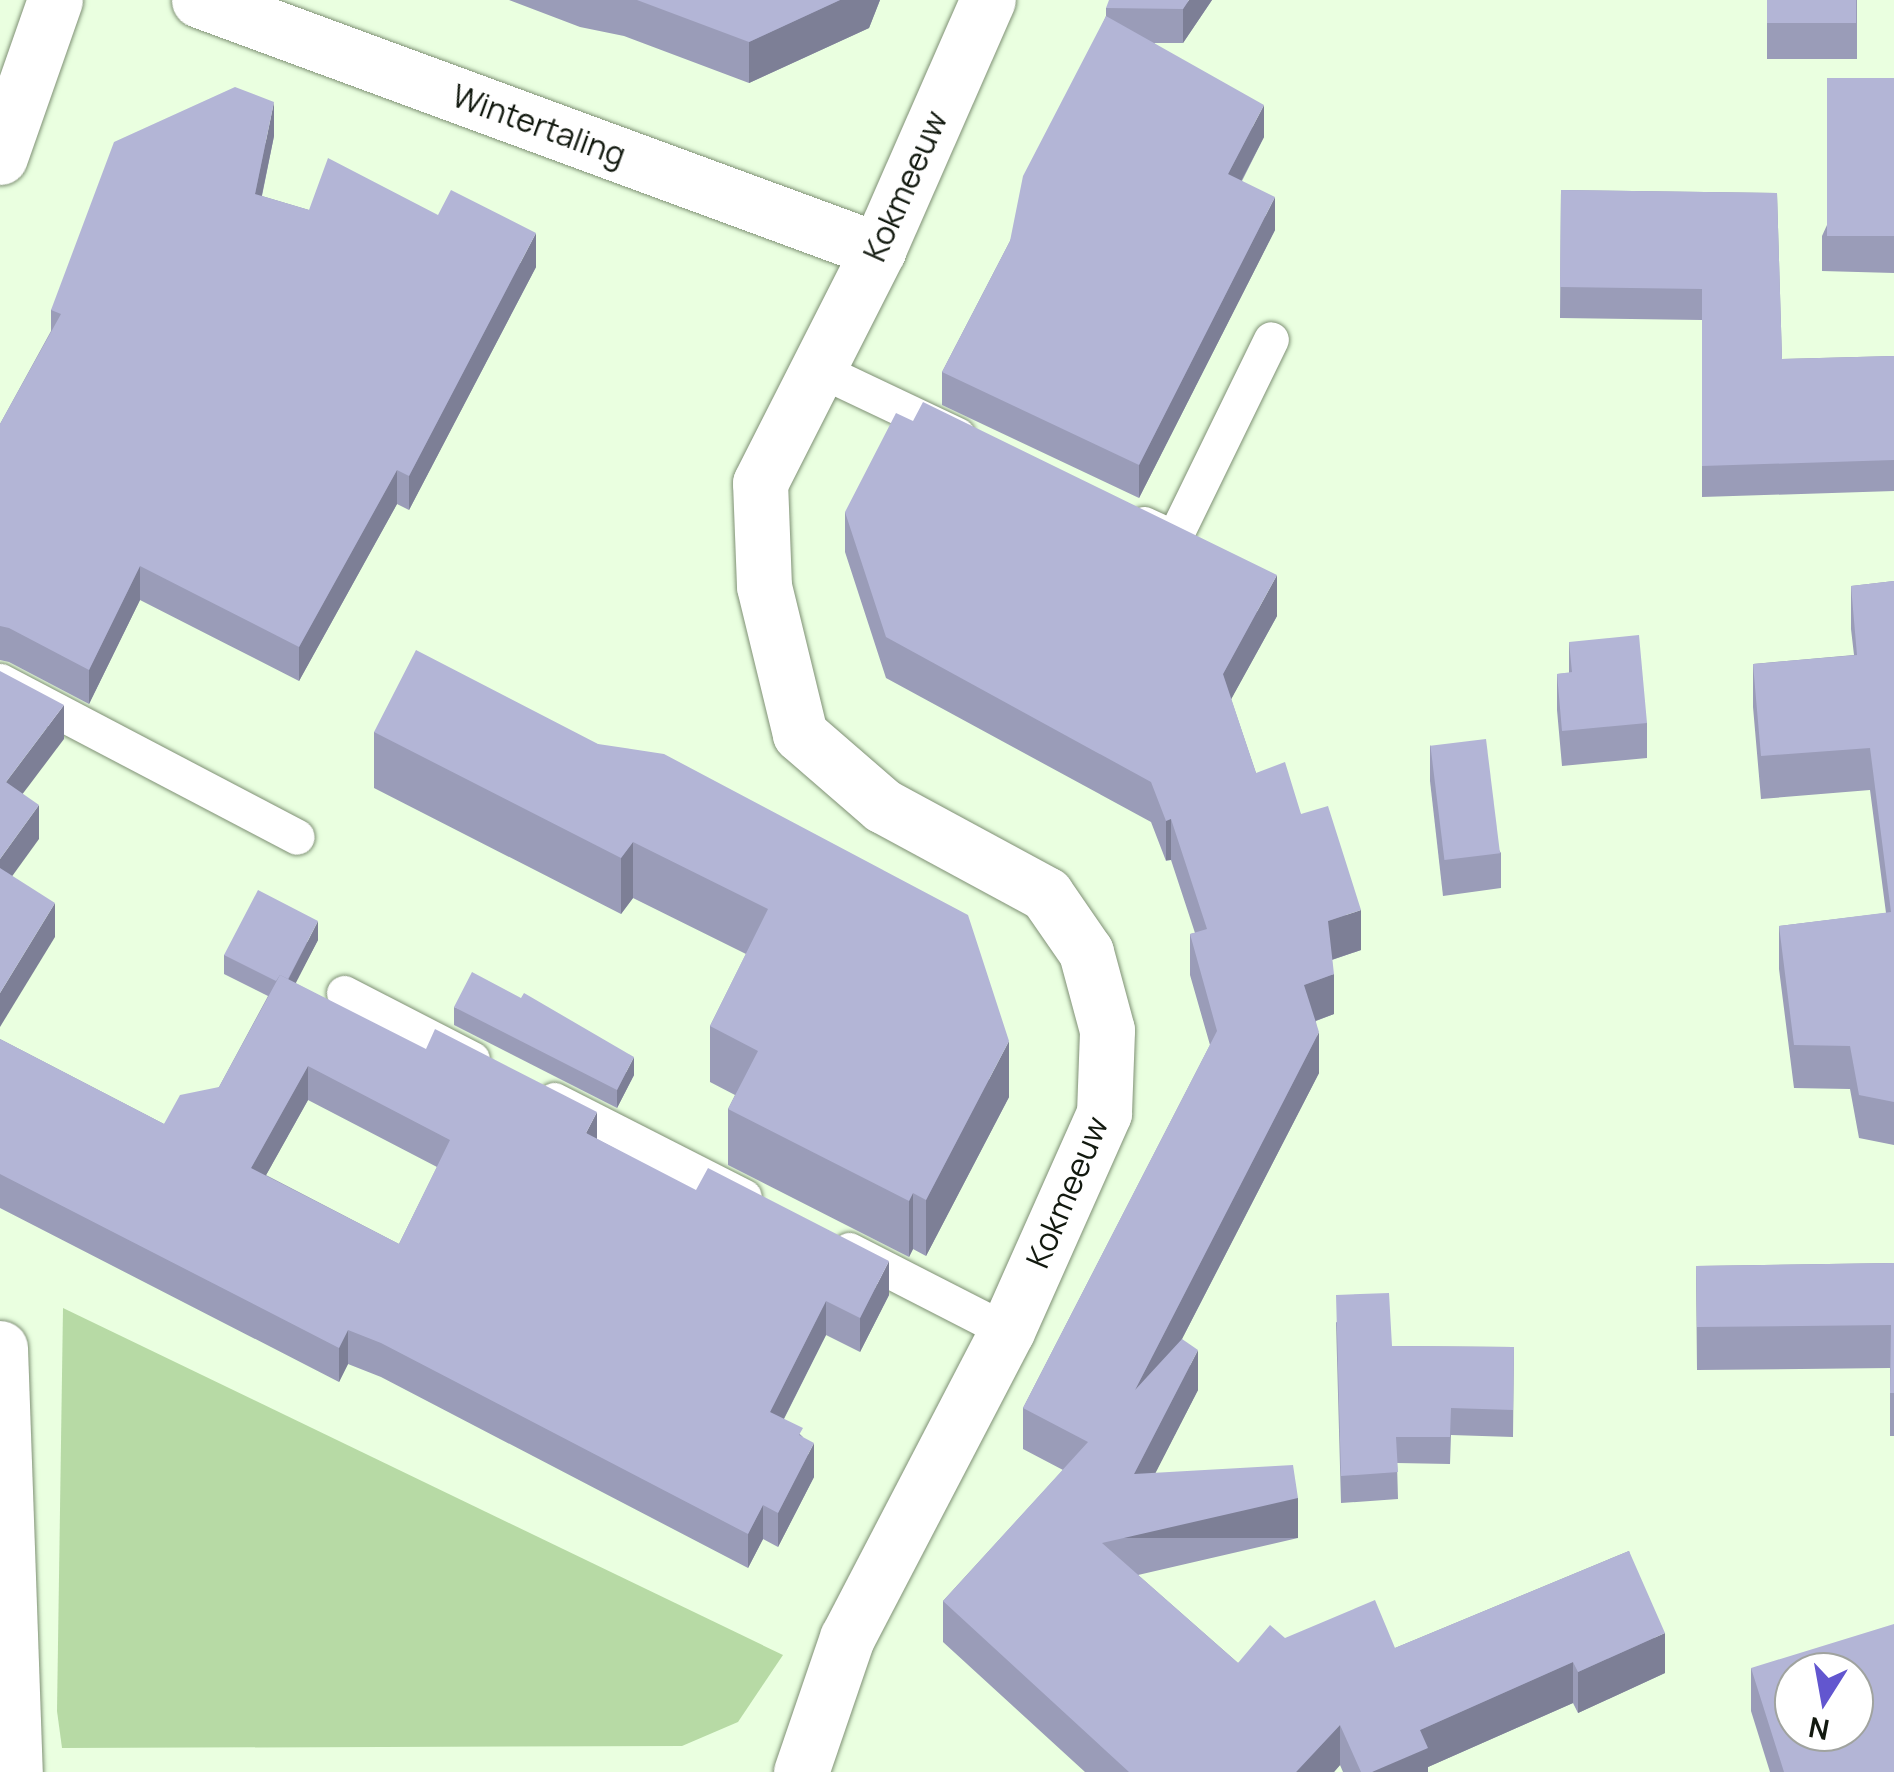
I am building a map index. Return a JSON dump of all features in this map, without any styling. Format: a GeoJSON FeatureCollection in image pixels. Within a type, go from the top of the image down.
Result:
{"type":"FeatureCollection","features":[{"type":"Feature","properties":{"kind":"street"},"geometry":{"type":"LineString","coordinates":[[0,157],[54,0]]}},
{"type":"Feature","properties":{"kind":"street","name":"Wintertaling"},"geometry":{"type":"LineString","coordinates":[[199,0],[878,250]]}},
{"type":"Feature","properties":{"kind":"street","name":"Kokmeeuw"},"geometry":{"type":"LineString","coordinates":[[801,1772],[848,1638],[1007,1330],[1104,1113],[1107,1030],[1086,952],[1046,894],[883,806],[800,734],[764,586],[760,483],[878,250],[988,0]]}},
{"type":"Feature","properties":{"kind":"street"},"geometry":{"type":"LineString","coordinates":[[0,1348],[15,1772]]}},
{"type":"Feature","properties":{"kind":"lane"},"geometry":{"type":"LineString","coordinates":[[1120,513],[1174,538],[1271,340]]}},
{"type":"Feature","properties":{"kind":"lane"},"geometry":{"type":"LineString","coordinates":[[818,369],[996,454]]}},
{"type":"Feature","properties":{"kind":"lane"},"geometry":{"type":"LineString","coordinates":[[0,681],[297,837]]}},
{"type":"Feature","properties":{"kind":"lane"},"geometry":{"type":"LineString","coordinates":[[344,993],[780,1215]]}},
{"type":"Feature","properties":{"kind":"lane"},"geometry":{"type":"LineString","coordinates":[[815,1233],[1007,1330]]}},
{"type":"Feature","properties":{"kind":"green space"},"geometry":{"type":"Polygon","coordinates":[[[63,1308],[783,1655],[738,1722],[682,1746],[62,1748],[57,1711],[63,1308]]]}},
{"type":"Feature","properties":{"kind":"building"},"geometry":{"type":"Polygon","coordinates":[[[637,0],[840,0],[749,42],[637,0]]]}},
{"type":"Feature","properties":{"kind":"building"},"geometry":{"type":"Polygon","coordinates":[[[1109,0],[1189,0],[1183,9],[1106,8],[1109,0]]]}},
{"type":"Feature","properties":{"kind":"building"},"geometry":{"type":"Polygon","coordinates":[[[1767,0],[1856,0],[1856,23],[1767,23],[1767,0]]]}},
{"type":"Feature","properties":{"kind":"building"},"geometry":{"type":"Polygon","coordinates":[[[1106,16],[1264,105],[1228,174],[1275,197],[1139,465],[942,372],[1010,241],[1023,176],[1106,16]]]}},
{"type":"Feature","properties":{"kind":"building"},"geometry":{"type":"Polygon","coordinates":[[[1827,78],[1894,78],[1894,236],[1827,236],[1827,78]]]}},
{"type":"Feature","properties":{"kind":"building"},"geometry":{"type":"Polygon","coordinates":[[[235,87],[274,102],[255,194],[309,210],[328,158],[438,215],[451,190],[536,233],[409,476],[397,470],[299,647],[140,566],[89,670],[0,626],[0,424],[61,314],[51,310],[114,142],[235,87]]]}},
{"type":"Feature","properties":{"kind":"building"},"geometry":{"type":"Polygon","coordinates":[[[1561,190],[1777,193],[1782,359],[1894,356],[1894,460],[1702,466],[1702,289],[1560,287],[1561,190]]]}},
{"type":"Feature","properties":{"kind":"building"},"geometry":{"type":"Polygon","coordinates":[[[923,402],[1277,575],[1223,674],[1256,773],[1285,762],[1301,814],[1328,806],[1361,910],[1328,921],[1334,974],[1304,985],[1319,1032],[1135,1390],[1182,1339],[1198,1350],[1134,1474],[1293,1465],[1298,1498],[1102,1543],[1238,1663],[1270,1625],[1285,1638],[1375,1600],[1395,1648],[1629,1551],[1665,1633],[1578,1672],[1573,1662],[1420,1730],[1428,1748],[1372,1772],[1361,1772],[1340,1725],[1296,1772],[1129,1772],[943,1601],[1088,1442],[1023,1408],[1217,1031],[1190,934],[1207,929],[1171,819],[1166,821],[1151,782],[886,637],[845,512],[896,413],[913,421],[923,402]]]}},
{"type":"Feature","properties":{"kind":"building"},"geometry":{"type":"Polygon","coordinates":[[[1894,581],[1894,1102],[1859,1095],[1850,1046],[1794,1045],[1779,926],[1891,912],[1870,748],[1761,756],[1753,664],[1857,655],[1851,586],[1894,581]]]}},
{"type":"Feature","properties":{"kind":"building"},"geometry":{"type":"Polygon","coordinates":[[[1639,635],[1647,723],[1562,731],[1557,674],[1572,672],[1569,642],[1639,635]]]}},
{"type":"Feature","properties":{"kind":"building"},"geometry":{"type":"Polygon","coordinates":[[[416,650],[598,744],[664,754],[968,915],[1009,1041],[926,1200],[913,1193],[909,1201],[728,1109],[758,1051],[710,1026],[768,909],[633,842],[621,858],[374,732],[416,650]]]}},
{"type":"Feature","properties":{"kind":"building"},"geometry":{"type":"Polygon","coordinates":[[[0,671],[64,705],[6,782],[39,805],[0,859],[0,671]]]}},
{"type":"Feature","properties":{"kind":"building"},"geometry":{"type":"Polygon","coordinates":[[[1486,739],[1500,853],[1444,860],[1430,746],[1486,739]]]}},
{"type":"Feature","properties":{"kind":"building"},"geometry":{"type":"Polygon","coordinates":[[[0,868],[55,903],[0,993],[0,868]]]}},
{"type":"Feature","properties":{"kind":"building"},"geometry":{"type":"Polygon","coordinates":[[[258,890],[318,921],[288,979],[280,975],[276,981],[224,955],[258,890]]]}},
{"type":"Feature","properties":{"kind":"building"},"geometry":{"type":"Polygon","coordinates":[[[472,972],[521,998],[524,993],[634,1057],[617,1090],[454,1007],[472,972]]]}},
{"type":"Feature","properties":{"kind":"building"},"geometry":{"type":"Polygon","coordinates":[[[280,975],[426,1049],[435,1029],[597,1112],[586,1133],[696,1190],[708,1168],[889,1261],[860,1318],[826,1301],[770,1412],[803,1428],[799,1435],[814,1443],[778,1513],[763,1505],[748,1534],[381,1343],[348,1330],[339,1348],[0,1174],[0,1039],[164,1124],[180,1095],[219,1087],[280,975]],[[308,1066],[251,1168],[399,1244],[450,1140],[308,1066]]]}},
{"type":"Feature","properties":{"kind":"building"},"geometry":{"type":"Polygon","coordinates":[[[1894,1263],[1894,1393],[1890,1393],[1891,1325],[1697,1327],[1696,1266],[1894,1263]]]}},
{"type":"Feature","properties":{"kind":"building"},"geometry":{"type":"Polygon","coordinates":[[[1389,1293],[1392,1346],[1514,1347],[1513,1410],[1451,1408],[1450,1437],[1396,1437],[1398,1472],[1341,1476],[1336,1295],[1389,1293]]]}},
{"type":"Feature","properties":{"kind":"building"},"geometry":{"type":"Polygon","coordinates":[[[1894,1624],[1894,1772],[1784,1772],[1778,1752],[1874,1752],[1874,1652],[1803,1652],[1894,1624]]]}},
{"type":"Feature","properties":{"kind":"building"},"geometry":{"type":"Polygon","coordinates":[[[1774,1661],[1774,1740],[1751,1668],[1774,1661]]]}}]}
